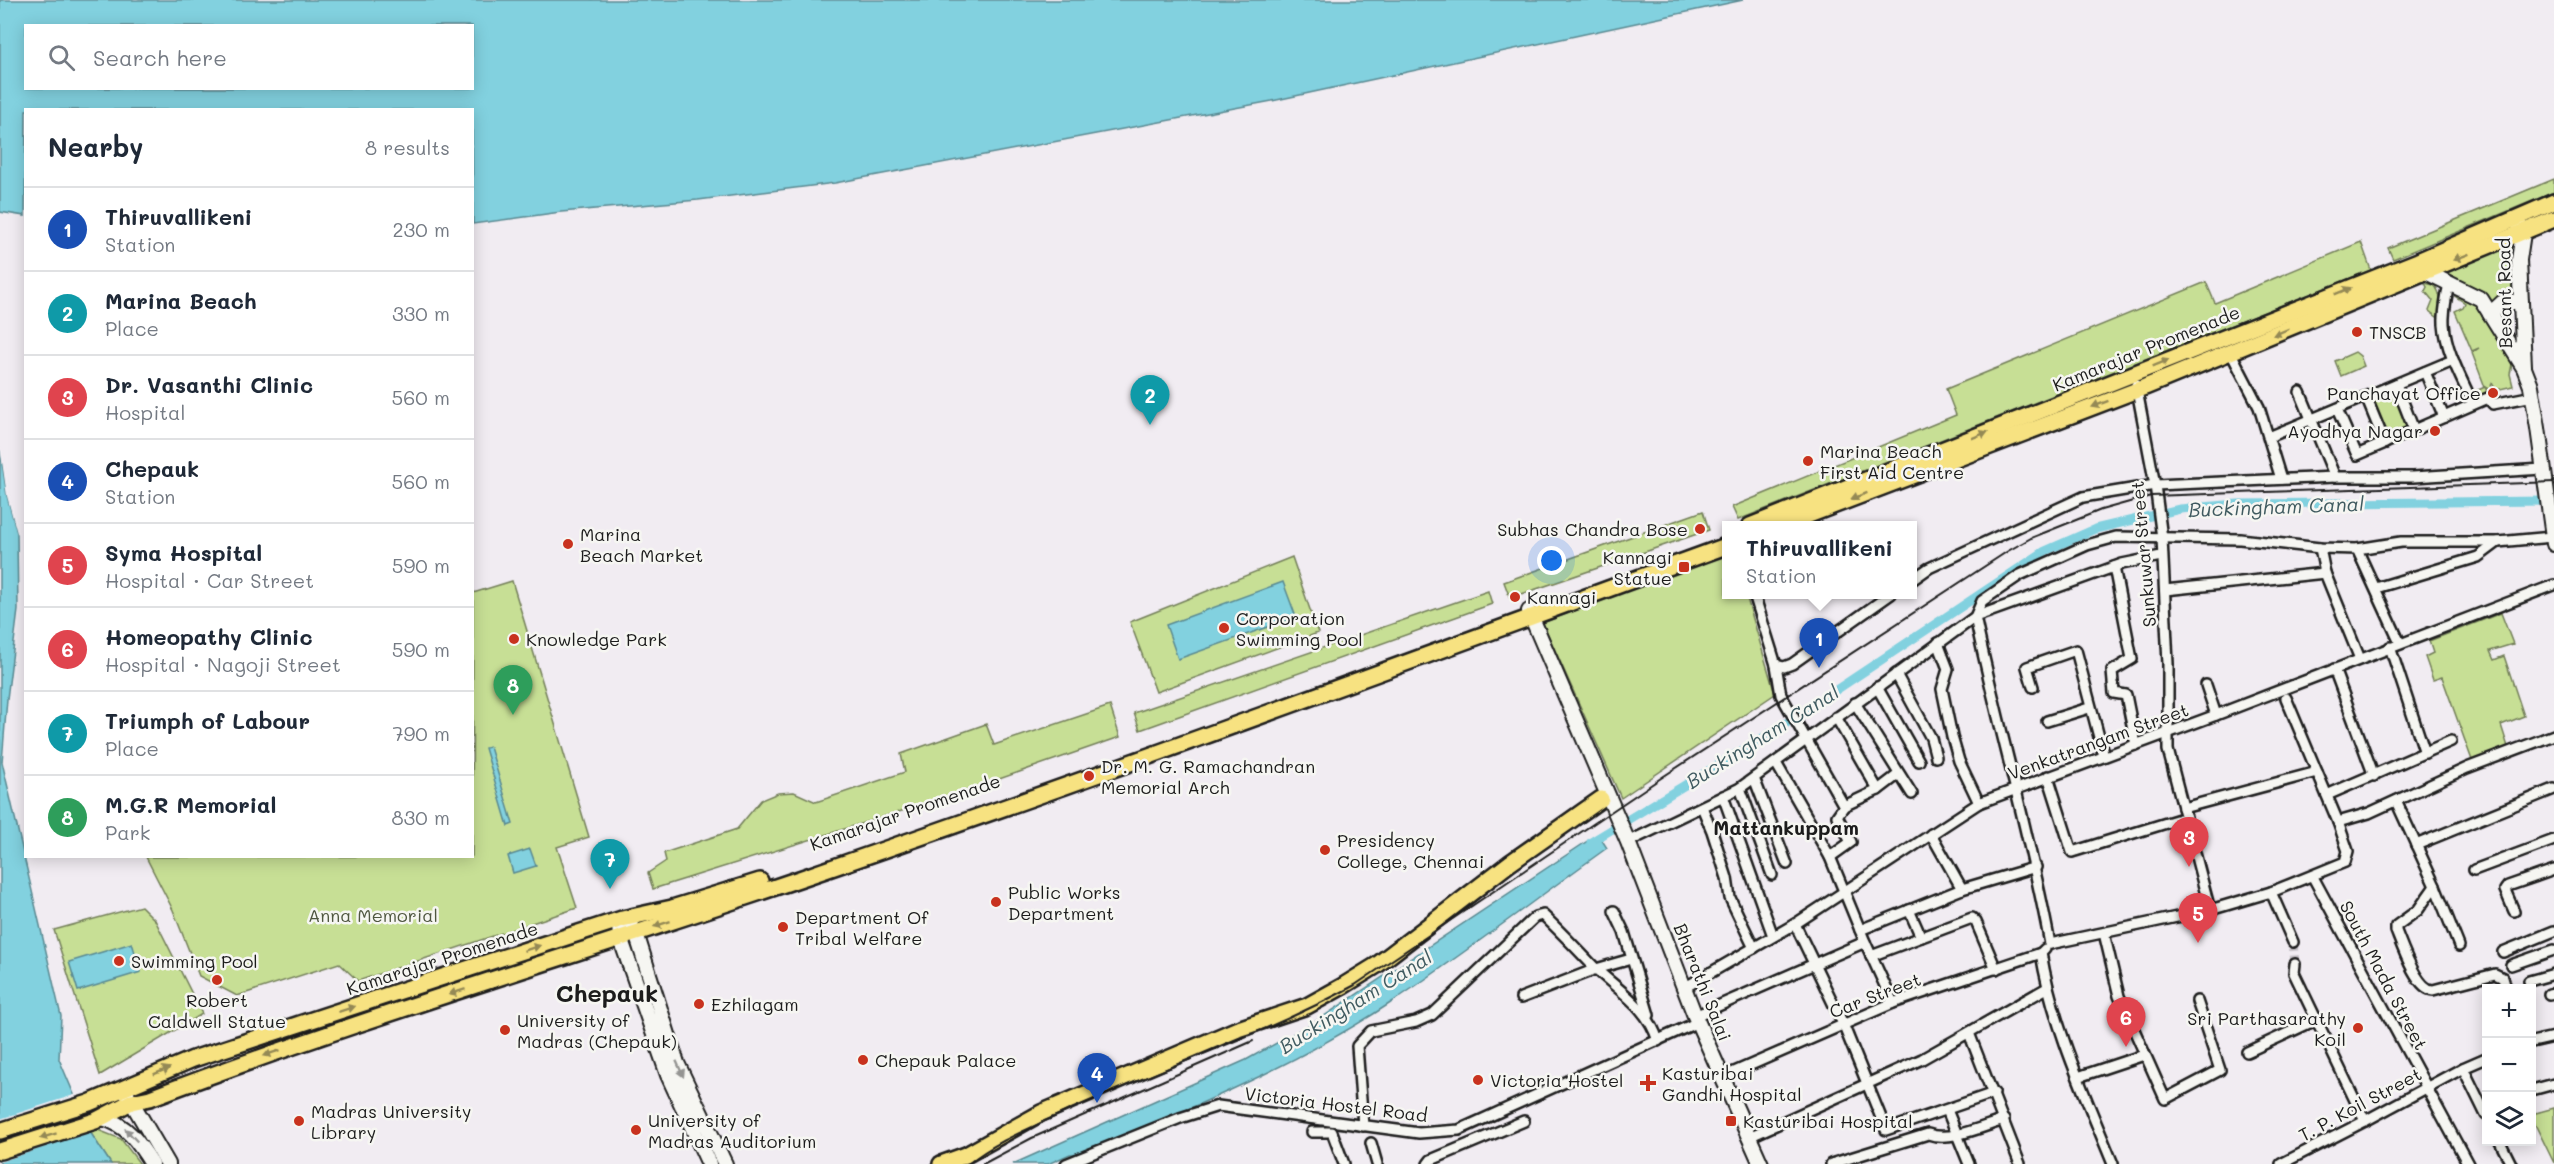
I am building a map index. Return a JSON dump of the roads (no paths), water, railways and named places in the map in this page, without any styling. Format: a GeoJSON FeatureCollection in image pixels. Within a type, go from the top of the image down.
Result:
{"type":"FeatureCollection","features":[{"type":"Feature","properties":{"kind":"main road","name":"Kamarajar Promenade"},"geometry":{"type":"LineString","coordinates":[[1791,521],[2231,353],[2421,266],[2517,217],[2554,202]]}},
{"type":"Feature","properties":{"kind":"main road","name":"Besant Road"},"geometry":{"type":"LineString","coordinates":[[2517,217],[2523,233],[2519,260],[2524,368]]}},
{"type":"Feature","properties":{"kind":"main road","name":"Kamarajar Promenade"},"geometry":{"type":"LineString","coordinates":[[1760,521],[2133,374],[2421,266],[2523,233],[2554,219]]}},
{"type":"Feature","properties":{"kind":"main road","name":"Besant Road"},"geometry":{"type":"LineString","coordinates":[[2421,266],[2481,299],[2524,368],[2533,396],[2546,468],[2549,518],[2553,540]]}},
{"type":"Feature","properties":{"kind":"main road"},"geometry":{"type":"LineString","coordinates":[[2490,314],[2503,302],[2521,302]]}},
{"type":"Feature","properties":{"kind":"main road"},"geometry":{"type":"LineString","coordinates":[[2500,330],[2514,329],[2522,323]]}},
{"type":"Feature","properties":{"kind":"main road","name":"Kamarajar Promenade"},"geometry":{"type":"LineString","coordinates":[[0,1151],[98,1119],[131,1102],[150,1098],[273,1053],[636,933],[1133,763],[1424,658],[1722,537]]}},
{"type":"Feature","properties":{"kind":"main road","name":"Kamarajar Promenade"},"geometry":{"type":"LineString","coordinates":[[0,1131],[89,1103],[193,1059],[622,919],[672,908],[903,836],[1722,547]]}},
{"type":"Feature","properties":{"kind":"main road","name":"Bharathi Salai"},"geometry":{"type":"LineString","coordinates":[[1526,615],[1607,806],[1624,837],[1684,988],[1761,1164]]}},
{"type":"Feature","properties":{"kind":"main road"},"geometry":{"type":"LineString","coordinates":[[941,1164],[966,1155],[1041,1113],[1238,1029],[1307,1006],[1377,965],[1510,863],[1607,806]]}},
{"type":"Feature","properties":{"kind":"main road"},"geometry":{"type":"LineString","coordinates":[[709,1164],[668,1075],[620,937],[619,924],[622,919],[627,921],[636,933],[677,1063],[725,1164]]}},
{"type":"Feature","properties":{"kind":"main road"},"geometry":{"type":"LineString","coordinates":[[123,1087],[168,1164]]}},
{"type":"Feature","properties":{"kind":"main road"},"geometry":{"type":"LineString","coordinates":[[98,1119],[116,1121],[126,1129],[139,1143],[152,1164]]}},
{"type":"Feature","properties":{"kind":"street"},"geometry":{"type":"LineString","coordinates":[[2449,282],[2444,322],[2445,336],[2473,404]]}},
{"type":"Feature","properties":{"kind":"street"},"geometry":{"type":"LineString","coordinates":[[2231,353],[2259,408],[2281,480]]}},
{"type":"Feature","properties":{"kind":"street"},"geometry":{"type":"LineString","coordinates":[[2269,437],[2454,360]]}},
{"type":"Feature","properties":{"kind":"street"},"geometry":{"type":"LineString","coordinates":[[2425,372],[2444,417]]}},
{"type":"Feature","properties":{"kind":"street","name":"Sunkuwar Street"},"geometry":{"type":"LineString","coordinates":[[2133,374],[2156,488],[2162,538],[2168,750],[2210,910]]}},
{"type":"Feature","properties":{"kind":"street"},"geometry":{"type":"LineString","coordinates":[[2396,384],[2414,430]]}},
{"type":"Feature","properties":{"kind":"street"},"geometry":{"type":"LineString","coordinates":[[2300,392],[2335,477]]}},
{"type":"Feature","properties":{"kind":"street"},"geometry":{"type":"LineString","coordinates":[[2337,409],[2357,454],[2488,398],[2493,404],[2533,396]]}},
{"type":"Feature","properties":{"kind":"street"},"geometry":{"type":"LineString","coordinates":[[2366,397],[2385,442]]}},
{"type":"Feature","properties":{"kind":"street"},"geometry":{"type":"LineString","coordinates":[[1917,576],[1929,568],[2083,497],[2156,488],[2281,480],[2413,477],[2546,468]]}},
{"type":"Feature","properties":{"kind":"street"},"geometry":{"type":"LineString","coordinates":[[2050,944],[2036,867],[2017,788],[1995,713],[1975,617],[1982,600],[2020,574],[2087,545],[2116,537],[2240,539],[2320,548],[2357,549],[2401,542],[2553,540]]}},
{"type":"Feature","properties":{"kind":"street"},"geometry":{"type":"LineString","coordinates":[[2376,588],[2478,557],[2498,542]]}},
{"type":"Feature","properties":{"kind":"street"},"geometry":{"type":"LineString","coordinates":[[2320,548],[2325,573],[2360,659]]}},
{"type":"Feature","properties":{"kind":"street"},"geometry":{"type":"LineString","coordinates":[[2357,549],[2376,588],[2395,645],[2425,753]]}},
{"type":"Feature","properties":{"kind":"street"},"geometry":{"type":"LineString","coordinates":[[1624,837],[1702,807],[1740,788],[1975,617],[2114,567],[2161,556]]}},
{"type":"Feature","properties":{"kind":"street"},"geometry":{"type":"LineString","coordinates":[[2114,567],[2132,659],[2112,670],[2114,693],[2126,695],[2136,745]]}},
{"type":"Feature","properties":{"kind":"street"},"geometry":{"type":"LineString","coordinates":[[2165,590],[2325,573]]}},
{"type":"Feature","properties":{"kind":"street","name":"Venkatrangam Street"},"geometry":{"type":"LineString","coordinates":[[1684,988],[1795,924],[1979,803],[2217,716],[2554,585]]}},
{"type":"Feature","properties":{"kind":"street"},"geometry":{"type":"LineString","coordinates":[[1756,599],[1776,665],[1781,695],[1844,806]]}},
{"type":"Feature","properties":{"kind":"street"},"geometry":{"type":"LineString","coordinates":[[1776,665],[1784,667],[1792,664],[1884,599]]}},
{"type":"Feature","properties":{"kind":"street"},"geometry":{"type":"LineString","coordinates":[[1938,643],[1948,669],[1942,689],[1948,721],[1959,761],[1979,803]]}},
{"type":"Feature","properties":{"kind":"street"},"geometry":{"type":"LineString","coordinates":[[2033,687],[2028,667],[2076,650],[2089,708],[2104,756]]}},
{"type":"Feature","properties":{"kind":"street"},"geometry":{"type":"LineString","coordinates":[[2334,669],[2374,776]]}},
{"type":"Feature","properties":{"kind":"street"},"geometry":{"type":"LineString","coordinates":[[1896,674],[1931,738],[1936,757]]}},
{"type":"Feature","properties":{"kind":"street"},"geometry":{"type":"LineString","coordinates":[[2206,685],[2217,716]]}},
{"type":"Feature","properties":{"kind":"street"},"geometry":{"type":"LineString","coordinates":[[1877,687],[1919,761]]}},
{"type":"Feature","properties":{"kind":"street"},"geometry":{"type":"LineString","coordinates":[[2113,1164],[2078,1077],[2047,988],[2041,953],[2050,944],[2210,910],[2271,892],[2341,865],[2347,858],[2348,851],[2286,698]]}},
{"type":"Feature","properties":{"kind":"street"},"geometry":{"type":"LineString","coordinates":[[1856,702],[1912,794]]}},
{"type":"Feature","properties":{"kind":"street"},"geometry":{"type":"LineString","coordinates":[[2048,721],[2089,708]]}},
{"type":"Feature","properties":{"kind":"street"},"geometry":{"type":"LineString","coordinates":[[1836,717],[1878,790]]}},
{"type":"Feature","properties":{"kind":"street"},"geometry":{"type":"LineString","coordinates":[[2338,822],[2369,813],[2467,768],[2554,735]]}},
{"type":"Feature","properties":{"kind":"street"},"geometry":{"type":"LineString","coordinates":[[2327,795],[2451,741]]}},
{"type":"Feature","properties":{"kind":"street"},"geometry":{"type":"LineString","coordinates":[[1776,762],[1830,857],[1893,1003]]}},
{"type":"Feature","properties":{"kind":"street"},"geometry":{"type":"LineString","coordinates":[[2048,776],[2072,852],[2184,813],[2317,772]]}},
{"type":"Feature","properties":{"kind":"street"},"geometry":{"type":"LineString","coordinates":[[1830,857],[1851,842],[1837,816],[1844,806],[1878,790],[1899,774]]}},
{"type":"Feature","properties":{"kind":"street"},"geometry":{"type":"LineString","coordinates":[[1754,778],[1787,864]]}},
{"type":"Feature","properties":{"kind":"street"},"geometry":{"type":"LineString","coordinates":[[1740,788],[1772,875]]}},
{"type":"Feature","properties":{"kind":"street"},"geometry":{"type":"LineString","coordinates":[[2416,845],[2554,789]]}},
{"type":"Feature","properties":{"kind":"street"},"geometry":{"type":"LineString","coordinates":[[1723,796],[1730,809],[1773,936]]}},
{"type":"Feature","properties":{"kind":"street"},"geometry":{"type":"LineString","coordinates":[[2396,801],[2435,886],[2459,946]]}},
{"type":"Feature","properties":{"kind":"street"},"geometry":{"type":"LineString","coordinates":[[1702,807],[1727,878],[1730,898],[1754,948]]}},
{"type":"Feature","properties":{"kind":"street"},"geometry":{"type":"LineString","coordinates":[[1931,834],[1962,889]]}},
{"type":"Feature","properties":{"kind":"street"},"geometry":{"type":"LineString","coordinates":[[2474,870],[2554,840]]}},
{"type":"Feature","properties":{"kind":"street"},"geometry":{"type":"LineString","coordinates":[[1860,930],[1962,889],[2036,867]]}},
{"type":"Feature","properties":{"kind":"street"},"geometry":{"type":"LineString","coordinates":[[2514,911],[2505,890],[2508,886],[2554,870]]}},
{"type":"Feature","properties":{"kind":"street","name":"South Mada Street"},"geometry":{"type":"LineString","coordinates":[[2313,877],[2468,1164]]}},
{"type":"Feature","properties":{"kind":"street"},"geometry":{"type":"LineString","coordinates":[[2435,886],[2418,910],[2396,926],[2396,931],[2420,983],[2428,990],[2433,990],[2495,974],[2503,978],[2505,984]]}},
{"type":"Feature","properties":{"kind":"street"},"geometry":{"type":"LineString","coordinates":[[2271,892],[2293,942]]}},
{"type":"Feature","properties":{"kind":"street"},"geometry":{"type":"LineString","coordinates":[[1909,910],[1921,937]]}},
{"type":"Feature","properties":{"kind":"street"},"geometry":{"type":"LineString","coordinates":[[1614,911],[1624,932],[1658,1041]]}},
{"type":"Feature","properties":{"kind":"street"},"geometry":{"type":"LineString","coordinates":[[1364,1126],[1356,1046],[1371,1031],[1416,1022],[1432,1015],[1535,917],[1543,915],[1596,969],[1642,1010],[1654,1028]]}},
{"type":"Feature","properties":{"kind":"street"},"geometry":{"type":"LineString","coordinates":[[1871,956],[1972,918],[1976,922],[1996,969]]}},
{"type":"Feature","properties":{"kind":"street"},"geometry":{"type":"LineString","coordinates":[[1795,924],[1843,1024],[1886,1130],[1994,1094]]}},
{"type":"Feature","properties":{"kind":"street"},"geometry":{"type":"LineString","coordinates":[[2503,952],[2554,931]]}},
{"type":"Feature","properties":{"kind":"street"},"geometry":{"type":"LineString","coordinates":[[2104,933],[2119,996],[2165,1099],[2220,1070],[2197,1001]]}},
{"type":"Feature","properties":{"kind":"street","name":"Victoria Hostel Road"},"geometry":{"type":"LineString","coordinates":[[1066,1164],[1180,1118],[1218,1106],[1419,1133],[1459,1130],[1658,1041],[1697,1019],[1865,942]]}},
{"type":"Feature","properties":{"kind":"street"},"geometry":{"type":"LineString","coordinates":[[2511,965],[2554,950]]}},
{"type":"Feature","properties":{"kind":"street","name":"Car Street"},"geometry":{"type":"LineString","coordinates":[[1723,1077],[1893,1003],[2041,953]]}},
{"type":"Feature","properties":{"kind":"street"},"geometry":{"type":"LineString","coordinates":[[1521,998],[1596,969],[1631,959]]}},
{"type":"Feature","properties":{"kind":"street"},"geometry":{"type":"LineString","coordinates":[[2295,963],[2294,973],[2366,1121]]}},
{"type":"Feature","properties":{"kind":"street"},"geometry":{"type":"LineString","coordinates":[[2529,981],[2554,974]]}},
{"type":"Feature","properties":{"kind":"street"},"geometry":{"type":"LineString","coordinates":[[1749,1137],[1922,1059],[2047,988]]}},
{"type":"Feature","properties":{"kind":"street"},"geometry":{"type":"LineString","coordinates":[[2247,1052],[2316,1020]]}},
{"type":"Feature","properties":{"kind":"street"},"geometry":{"type":"LineString","coordinates":[[1969,1033],[2004,1120],[2017,1163]]}},
{"type":"Feature","properties":{"kind":"street"},"geometry":{"type":"LineString","coordinates":[[2536,1041],[2554,1037]]}},
{"type":"Feature","properties":{"kind":"street"},"geometry":{"type":"LineString","coordinates":[[2078,1077],[2144,1055]]}},
{"type":"Feature","properties":{"kind":"street","name":"T. P. Koil Street"},"geometry":{"type":"LineString","coordinates":[[2281,1164],[2482,1060]]}},
{"type":"Feature","properties":{"kind":"street"},"geometry":{"type":"LineString","coordinates":[[2463,1068],[2482,1105]]}},
{"type":"Feature","properties":{"kind":"street"},"geometry":{"type":"LineString","coordinates":[[2536,1089],[2554,1084]]}},
{"type":"Feature","properties":{"kind":"street"},"geometry":{"type":"LineString","coordinates":[[1947,1110],[1969,1164]]}},
{"type":"Feature","properties":{"kind":"street"},"geometry":{"type":"LineString","coordinates":[[1831,1164],[1928,1134],[1935,1138],[1957,1134],[2004,1120]]}},
{"type":"Feature","properties":{"kind":"street"},"geometry":{"type":"LineString","coordinates":[[1428,1164],[1431,1160],[1524,1121]]}},
{"type":"Feature","properties":{"kind":"street"},"geometry":{"type":"LineString","coordinates":[[1312,1132],[1332,1132],[1344,1164]]}},
{"type":"Feature","properties":{"kind":"street"},"geometry":{"type":"LineString","coordinates":[[1371,1143],[1377,1164]]}},
{"type":"Feature","properties":{"kind":"street"},"geometry":{"type":"LineString","coordinates":[[2502,1146],[2511,1164]]}},
{"type":"Feature","properties":{"kind":"water"},"geometry":{"type":"Polygon","coordinates":[[[0,0],[1743,0],[1272,101],[835,183],[698,200],[561,212],[474,224],[474,108],[24,108],[24,216],[0,212],[0,0]]]}},
{"type":"Feature","properties":{"kind":"water"},"geometry":{"type":"Polygon","coordinates":[[[0,450],[7,496],[17,533],[18,610],[2,762],[61,1016],[59,1059],[90,1132],[111,1164],[0,1164],[0,450]]]}},
{"type":"Feature","properties":{"kind":"water"},"geometry":{"type":"Polygon","coordinates":[[[1283,582],[1296,617],[1178,659],[1166,625],[1283,582]]]}},
{"type":"Feature","properties":{"kind":"water"},"geometry":{"type":"Polygon","coordinates":[[[490,747],[513,824],[508,826],[485,748],[490,747]]]}},
{"type":"Feature","properties":{"kind":"water"},"geometry":{"type":"Polygon","coordinates":[[[1598,834],[1607,848],[1417,985],[1316,1048],[1240,1086],[1084,1154],[1070,1154],[1048,1164],[1013,1164],[1246,1060],[1318,1020],[1598,834]]]}},
{"type":"Feature","properties":{"kind":"water"},"geometry":{"type":"Polygon","coordinates":[[[530,849],[536,866],[513,873],[508,856],[530,849]]]}},
{"type":"Feature","properties":{"kind":"water"},"geometry":{"type":"Polygon","coordinates":[[[132,943],[141,972],[78,991],[69,962],[132,943]]]}},
{"type":"Feature","properties":{"kind":"waterway","name":"Buckingham Canal"},"geometry":{"type":"LineString","coordinates":[[1591,842],[1779,728],[2045,551],[2095,529],[2180,509],[2238,504],[2552,501]]}},
{"type":"Feature","properties":{"kind":"tunnel"},"geometry":{"type":"LineString","coordinates":[[2293,942],[2295,964]]}},
{"type":"Feature","properties":{"kind":"railway"},"geometry":{"type":"LineString","coordinates":[[968,1164],[991,1148],[1030,1128],[1105,1094],[1285,1020],[1355,985],[1661,778],[2031,538],[2101,510],[2151,496],[2554,482]]}},
{"type":"Feature","properties":{"kind":"railway"},"geometry":{"type":"LineString","coordinates":[[983,1164],[1032,1138],[1253,1041]]}},
{"type":"Feature","properties":{"kind":"place","name":"TNSCB"},"geometry":{"type":"Point","coordinates":[2357,332]}},
{"type":"Feature","properties":{"kind":"place","name":"Panchayat Office"},"geometry":{"type":"Point","coordinates":[2493,393]}},
{"type":"Feature","properties":{"kind":"place","name":"Marina Beach"},"geometry":{"type":"Point","coordinates":[1150,425]}},
{"type":"Feature","properties":{"kind":"place","name":"Ayodhya Nagar"},"geometry":{"type":"Point","coordinates":[2435,431]}},
{"type":"Feature","properties":{"kind":"place","name":"Marina Beach First Aid Centre"},"geometry":{"type":"Point","coordinates":[1808,461]}},
{"type":"Feature","properties":{"kind":"place","name":"Subhas Chandra Bose"},"geometry":{"type":"Point","coordinates":[1700,529]}},
{"type":"Feature","properties":{"kind":"place","name":"Marina Beach Market"},"geometry":{"type":"Point","coordinates":[568,544]}},
{"type":"Feature","properties":{"kind":"place","name":"Kannagi Statue"},"geometry":{"type":"Point","coordinates":[1684,567]}},
{"type":"Feature","properties":{"kind":"place","name":"Kannagi"},"geometry":{"type":"Point","coordinates":[1515,597]}},
{"type":"Feature","properties":{"kind":"place","name":"Corporation Swimming Pool"},"geometry":{"type":"Point","coordinates":[1224,628]}},
{"type":"Feature","properties":{"kind":"place","name":"Knowledge Park"},"geometry":{"type":"Point","coordinates":[514,639]}},
{"type":"Feature","properties":{"kind":"place","name":"Thiruvallikeni"},"geometry":{"type":"Point","coordinates":[1819,668]}},
{"type":"Feature","properties":{"kind":"place","name":"M.G.R Memorial"},"geometry":{"type":"Point","coordinates":[513,715]}},
{"type":"Feature","properties":{"kind":"place","name":"Dr. M. G. Ramachandran Memorial Arch"},"geometry":{"type":"Point","coordinates":[1089,776]}},
{"type":"Feature","properties":{"kind":"place","name":"Presidency College, Chennai"},"geometry":{"type":"Point","coordinates":[1325,850]}},
{"type":"Feature","properties":{"kind":"place","name":"Dr. Vasanthi Clinic"},"geometry":{"type":"Point","coordinates":[2189,867]}},
{"type":"Feature","properties":{"kind":"place","name":"Triumph of Labour"},"geometry":{"type":"Point","coordinates":[610,889]}},
{"type":"Feature","properties":{"kind":"place","name":"Public Works Department"},"geometry":{"type":"Point","coordinates":[996,902]}},
{"type":"Feature","properties":{"kind":"place","name":"Department Of Tribal Welfare"},"geometry":{"type":"Point","coordinates":[783,927]}},
{"type":"Feature","properties":{"kind":"place","name":"Syma Hospital"},"geometry":{"type":"Point","coordinates":[2198,943]}},
{"type":"Feature","properties":{"kind":"place","name":"Swimming Pool"},"geometry":{"type":"Point","coordinates":[119,961]}},
{"type":"Feature","properties":{"kind":"place","name":"Robert Caldwell Statue"},"geometry":{"type":"Point","coordinates":[217,980]}},
{"type":"Feature","properties":{"kind":"place","name":"Ezhilagam"},"geometry":{"type":"Point","coordinates":[699,1004]}},
{"type":"Feature","properties":{"kind":"place","name":"Sri Parthasarathy Koil"},"geometry":{"type":"Point","coordinates":[2358,1028]}},
{"type":"Feature","properties":{"kind":"place","name":"University of Madras (Chepauk)"},"geometry":{"type":"Point","coordinates":[505,1030]}},
{"type":"Feature","properties":{"kind":"place","name":"Homeopathy Clinic"},"geometry":{"type":"Point","coordinates":[2126,1047]}},
{"type":"Feature","properties":{"kind":"place","name":"Chepauk Palace"},"geometry":{"type":"Point","coordinates":[863,1060]}},
{"type":"Feature","properties":{"kind":"place","name":"Victoria Hostel"},"geometry":{"type":"Point","coordinates":[1478,1080]}},
{"type":"Feature","properties":{"kind":"place","name":"Kasturibai Gandhi Hospital"},"geometry":{"type":"Point","coordinates":[1648,1083]}},
{"type":"Feature","properties":{"kind":"place","name":"Chepauk"},"geometry":{"type":"Point","coordinates":[1097,1103]}},
{"type":"Feature","properties":{"kind":"place","name":"Madras University Library"},"geometry":{"type":"Point","coordinates":[299,1121]}},
{"type":"Feature","properties":{"kind":"place","name":"Kasturibai Hospital"},"geometry":{"type":"Point","coordinates":[1731,1121]}},
{"type":"Feature","properties":{"kind":"place","name":"University of Madras Auditorium"},"geometry":{"type":"Point","coordinates":[636,1130]}},
{"type":"Feature","properties":{"kind":"district","name":"Mattankuppam"},"geometry":{"type":"Point","coordinates":[1786,827]}},
{"type":"Feature","properties":{"kind":"district","name":"Chepauk"},"geometry":{"type":"Point","coordinates":[607,992]}},
{"type":"Feature","properties":{"kind":"park label","name":"Anna Memorial"},"geometry":{"type":"Point","coordinates":[373,915]}}]}
